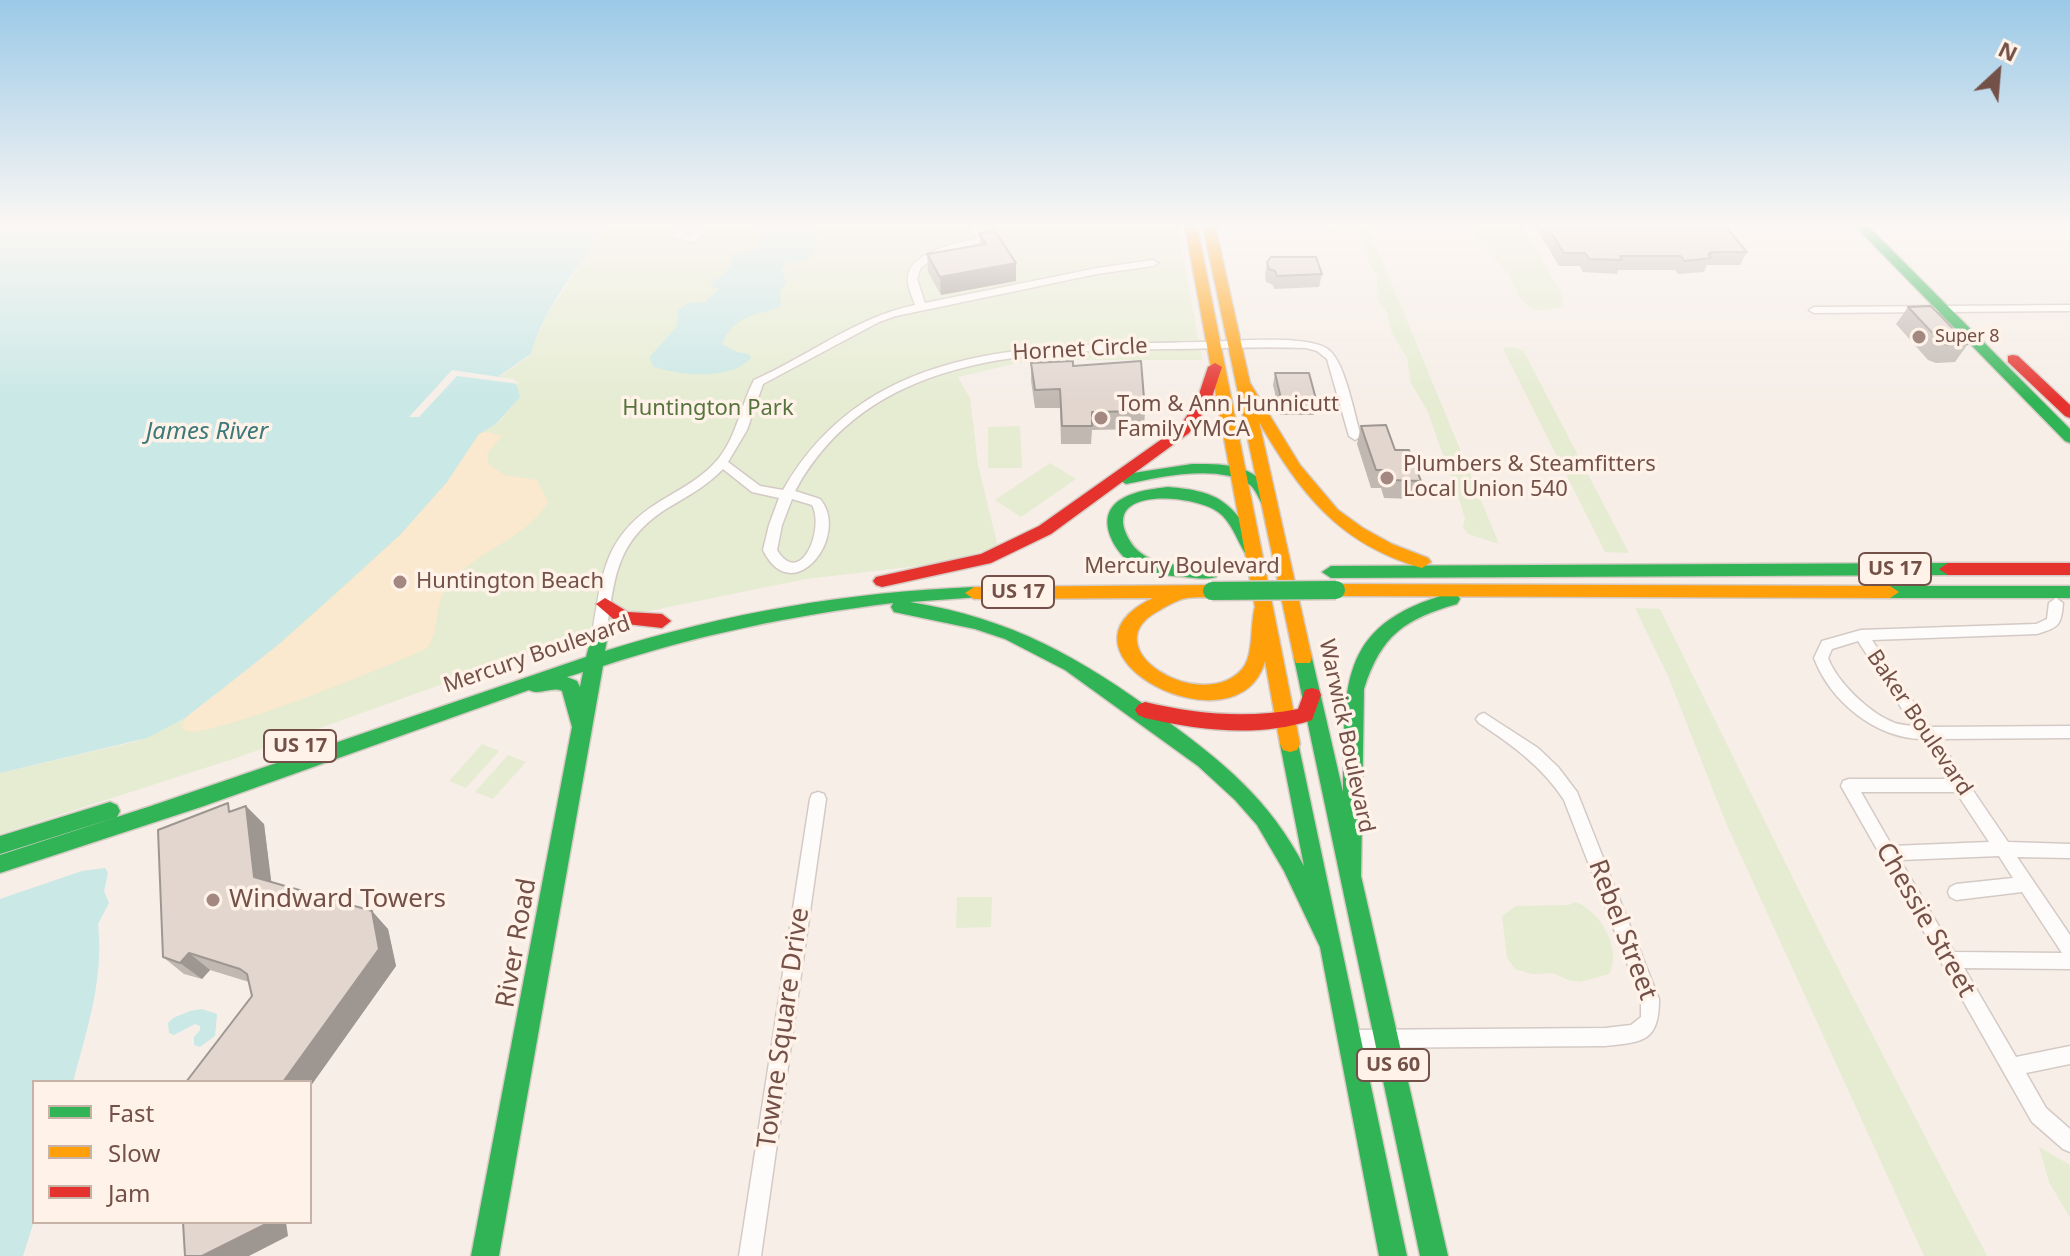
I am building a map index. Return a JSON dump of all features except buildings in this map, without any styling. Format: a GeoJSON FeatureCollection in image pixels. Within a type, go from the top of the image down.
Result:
{"type":"FeatureCollection","features":[{"type":"Feature","properties":{"kind":"main road","name":"Warwick Boulevard"},"geometry":{"type":"LineString","coordinates":[[1210,285],[1215,367],[1393,1256]]}},
{"type":"Feature","properties":{"kind":"main road","name":"Warwick Boulevard"},"geometry":{"type":"LineString","coordinates":[[1214,285],[1234,345],[1434,1256]]}},
{"type":"Feature","properties":{"kind":"main road"},"geometry":{"type":"LineString","coordinates":[[1919,285],[2070,438]]}},
{"type":"Feature","properties":{"kind":"main road"},"geometry":{"type":"LineString","coordinates":[[1937,285],[2070,413]]}},
{"type":"Feature","properties":{"kind":"main road"},"geometry":{"type":"LineString","coordinates":[[882,581],[985,559],[1045,530],[1168,444],[1191,423],[1206,397],[1215,367]]}},
{"type":"Feature","properties":{"kind":"main road"},"geometry":{"type":"LineString","coordinates":[[1242,381],[1269,431],[1312,494],[1342,527],[1397,556],[1471,568]]}},
{"type":"Feature","properties":{"kind":"main road"},"geometry":{"type":"LineString","coordinates":[[1111,484],[1154,473],[1236,474],[1256,482],[1269,502]]}},
{"type":"Feature","properties":{"kind":"main road"},"geometry":{"type":"LineString","coordinates":[[1211,582],[1149,565],[1134,557],[1122,547],[1115,531],[1121,509],[1151,493],[1171,491],[1198,495],[1226,510],[1251,549]]}},
{"type":"Feature","properties":{"kind":"main road","name":"US 17"},"geometry":{"type":"LineString","coordinates":[[1471,568],[1513,571],[2070,569]]}},
{"type":"Feature","properties":{"kind":"main road","name":"Mercury Boulevard"},"geometry":{"type":"LineString","coordinates":[[1333,581],[1471,568]]}},
{"type":"Feature","properties":{"kind":"main road","name":"Mercury Boulevard"},"geometry":{"type":"LineString","coordinates":[[701,612],[813,590],[882,581],[971,575],[1211,582],[1333,581],[1481,592]]}},
{"type":"Feature","properties":{"kind":"main road","name":"Mercury Boulevard"},"geometry":{"type":"LineString","coordinates":[[576,647],[597,649],[824,604],[937,593],[1193,591],[1211,582]]}},
{"type":"Feature","properties":{"kind":"main road"},"geometry":{"type":"LineString","coordinates":[[1193,591],[1161,599],[1137,614],[1125,640],[1126,653],[1139,671],[1174,689],[1220,690],[1249,675],[1259,657],[1257,638],[1263,609]]}},
{"type":"Feature","properties":{"kind":"main road","name":"US 17"},"geometry":{"type":"LineString","coordinates":[[1481,592],[1958,591],[2065,600]]}},
{"type":"Feature","properties":{"kind":"main road"},"geometry":{"type":"LineString","coordinates":[[1351,875],[1355,689],[1361,663],[1378,635],[1403,615],[1424,605],[1481,592]]}},
{"type":"Feature","properties":{"kind":"main road","name":"Mercury Boulevard"},"geometry":{"type":"LineString","coordinates":[[0,864],[137,822],[482,699],[668,619],[624,618],[605,604]]}},
{"type":"Feature","properties":{"kind":"main road"},"geometry":{"type":"LineString","coordinates":[[824,604],[913,608],[990,623],[1067,658],[1228,778],[1256,808],[1296,870],[1329,943]]}},
{"type":"Feature","properties":{"kind":"main road","name":"River Road"},"geometry":{"type":"LineString","coordinates":[[485,1256],[597,649]]}},
{"type":"Feature","properties":{"kind":"main road","name":"Mercury Boulevard"},"geometry":{"type":"LineString","coordinates":[[0,845],[220,775],[552,655]]}},
{"type":"Feature","properties":{"kind":"main road"},"geometry":{"type":"LineString","coordinates":[[482,699],[550,682],[565,683],[573,691],[583,730]]}},
{"type":"Feature","properties":{"kind":"main road"},"geometry":{"type":"LineString","coordinates":[[1134,707],[1177,718],[1285,719],[1305,715],[1312,695]]}},
{"type":"Feature","properties":{"kind":"street"},"geometry":{"type":"LineString","coordinates":[[914,285],[921,307]]}},
{"type":"Feature","properties":{"kind":"street"},"geometry":{"type":"LineString","coordinates":[[597,649],[616,557],[630,532],[654,511],[709,476],[721,464],[758,382],[782,373],[870,323],[921,307],[1030,285]]}},
{"type":"Feature","properties":{"kind":"street"},"geometry":{"type":"LineString","coordinates":[[1811,306],[2070,308]]}},
{"type":"Feature","properties":{"kind":"street","name":"Hornet Circle"},"geometry":{"type":"LineString","coordinates":[[786,496],[819,446],[838,427],[884,394],[939,369],[983,357],[1040,349],[1302,344],[1327,353],[1333,362],[1355,436]]}},
{"type":"Feature","properties":{"kind":"street"},"geometry":{"type":"LineString","coordinates":[[721,464],[738,472],[758,490],[816,502],[823,512],[811,559],[791,567],[778,563],[770,550],[786,496]]}},
{"type":"Feature","properties":{"kind":"street","name":"Baker Boulevard"},"geometry":{"type":"LineString","coordinates":[[1861,635],[2043,628],[2054,622],[2065,600]]}},
{"type":"Feature","properties":{"kind":"street"},"geometry":{"type":"LineString","coordinates":[[1861,635],[1827,645],[1821,658],[1826,671],[1857,707],[1879,723],[1906,732],[1926,733],[2070,732]]}},
{"type":"Feature","properties":{"kind":"street","name":"Baker Boulevard"},"geometry":{"type":"LineString","coordinates":[[1861,635],[2003,849],[2062,926],[2070,950]]}},
{"type":"Feature","properties":{"kind":"street","name":"Rebel Street"},"geometry":{"type":"LineString","coordinates":[[1349,1039],[1605,1037],[1635,1034],[1650,1021],[1650,999],[1571,797],[1555,771],[1537,754],[1484,719]]}},
{"type":"Feature","properties":{"kind":"street","name":"Chessie Street"},"geometry":{"type":"LineString","coordinates":[[1961,785],[1849,786],[2039,1115],[2070,1142]]}},
{"type":"Feature","properties":{"kind":"street","name":"Towne Square Drive"},"geometry":{"type":"LineString","coordinates":[[750,1256],[818,799]]}},
{"type":"Feature","properties":{"kind":"street"},"geometry":{"type":"LineString","coordinates":[[1886,853],[2003,849],[2070,851]]}},
{"type":"Feature","properties":{"kind":"street"},"geometry":{"type":"LineString","coordinates":[[1956,892],[2028,884]]}},
{"type":"Feature","properties":{"kind":"street"},"geometry":{"type":"LineString","coordinates":[[1949,960],[2070,961]]}},
{"type":"Feature","properties":{"kind":"street"},"geometry":{"type":"LineString","coordinates":[[2011,1067],[2070,1055]]}},
{"type":"Feature","properties":{"kind":"green space","name":"Huntington Park"},"geometry":{"type":"Polygon","coordinates":[[[567,285],[1188,285],[1202,360],[1031,360],[958,377],[970,398],[978,465],[998,547],[934,564],[806,579],[644,612],[233,759],[0,834],[0,773],[138,741],[185,718],[211,698],[462,462],[479,433],[497,424],[520,397],[513,384],[499,377],[527,358],[546,316],[567,285]]]}},
{"type":"Feature","properties":{"kind":"green space"},"geometry":{"type":"Polygon","coordinates":[[[1377,285],[1392,285],[1499,544],[1468,534],[1463,527],[1465,519],[1461,505],[1427,410],[1411,383],[1407,358],[1392,333],[1387,312],[1378,301],[1377,285]]]}},
{"type":"Feature","properties":{"kind":"green space"},"geometry":{"type":"Polygon","coordinates":[[[1513,285],[1556,285],[1563,301],[1561,307],[1538,311],[1519,297],[1513,285]]]}},
{"type":"Feature","properties":{"kind":"green space"},"geometry":{"type":"Polygon","coordinates":[[[1503,349],[1523,350],[1629,553],[1605,552],[1503,349]]]}},
{"type":"Feature","properties":{"kind":"green space"},"geometry":{"type":"Polygon","coordinates":[[[1020,426],[1022,468],[988,468],[988,427],[1020,426]]]}},
{"type":"Feature","properties":{"kind":"green space"},"geometry":{"type":"Polygon","coordinates":[[[1050,463],[1076,479],[1021,517],[995,500],[1050,463]]]}},
{"type":"Feature","properties":{"kind":"green space"},"geometry":{"type":"Polygon","coordinates":[[[1635,608],[1660,609],[1825,943],[1987,1256],[1924,1256],[1726,823],[1668,676],[1635,608]]]}},
{"type":"Feature","properties":{"kind":"green space"},"geometry":{"type":"Polygon","coordinates":[[[482,744],[499,751],[466,788],[449,781],[482,744]]]}},
{"type":"Feature","properties":{"kind":"green space"},"geometry":{"type":"Polygon","coordinates":[[[508,755],[526,762],[493,799],[475,792],[508,755]]]}},
{"type":"Feature","properties":{"kind":"green space"},"geometry":{"type":"Polygon","coordinates":[[[957,897],[992,897],[991,927],[956,928],[957,897]]]}},
{"type":"Feature","properties":{"kind":"green space"},"geometry":{"type":"Polygon","coordinates":[[[1576,902],[1593,914],[1607,932],[1613,954],[1609,974],[1580,982],[1553,973],[1532,974],[1515,969],[1507,958],[1502,916],[1516,906],[1568,905],[1576,902]]]}},
{"type":"Feature","properties":{"kind":"green space"},"geometry":{"type":"Polygon","coordinates":[[[2039,1147],[2070,1165],[2070,1218],[2049,1182],[2039,1147]]]}},
{"type":"Feature","properties":{"kind":"sand","name":"Huntington Beach"},"geometry":{"type":"Polygon","coordinates":[[[490,432],[502,436],[487,454],[489,465],[505,475],[537,480],[548,502],[526,527],[456,576],[439,604],[434,635],[427,648],[263,713],[201,731],[186,731],[182,727],[185,718],[287,637],[383,550],[435,495],[479,433],[490,432]]]}},
{"type":"Feature","properties":{"kind":"water","name":"James River"},"geometry":{"type":"Polygon","coordinates":[[[0,285],[566,285],[544,320],[531,354],[499,376],[517,385],[520,397],[496,424],[479,434],[447,482],[400,535],[279,644],[185,718],[147,738],[0,773],[0,285]]]}},
{"type":"Feature","properties":{"kind":"water"},"geometry":{"type":"Polygon","coordinates":[[[785,285],[780,292],[781,307],[746,318],[726,335],[722,344],[749,354],[751,358],[742,365],[705,374],[654,367],[649,358],[677,326],[678,310],[689,303],[705,302],[719,289],[711,286],[785,285]]]}},
{"type":"Feature","properties":{"kind":"water"},"geometry":{"type":"Polygon","coordinates":[[[105,868],[108,873],[104,891],[109,903],[98,924],[99,964],[93,1004],[74,1080],[32,1080],[33,1224],[23,1256],[0,1256],[0,899],[82,871],[105,868]]]}},
{"type":"Feature","properties":{"kind":"water"},"geometry":{"type":"Polygon","coordinates":[[[202,1009],[217,1014],[215,1036],[200,1047],[194,1045],[194,1037],[200,1026],[195,1024],[174,1035],[169,1033],[168,1023],[173,1018],[202,1009]]]}},
{"type":"Feature","properties":{"kind":"pier"},"geometry":{"type":"Polygon","coordinates":[[[452,370],[513,379],[520,384],[457,376],[419,417],[409,417],[452,370]]]}},
{"type":"Feature","properties":{"kind":"traffic: fast"},"geometry":{"type":"LineString","coordinates":[[1919,285],[2070,438]]}},
{"type":"Feature","properties":{"kind":"traffic: fast"},"geometry":{"type":"LineString","coordinates":[[1126,479],[1192,469],[1227,471],[1255,481],[1269,502]]}},
{"type":"Feature","properties":{"kind":"traffic: fast"},"geometry":{"type":"LineString","coordinates":[[1210,573],[1164,569],[1137,559],[1121,542],[1115,524],[1119,510],[1130,500],[1148,494],[1168,492],[1209,499],[1228,512],[1251,549]]}},
{"type":"Feature","properties":{"kind":"traffic: fast"},"geometry":{"type":"LineString","coordinates":[[1331,572],[1948,569]]}},
{"type":"Feature","properties":{"kind":"traffic: fast"},"geometry":{"type":"LineString","coordinates":[[1212,591],[1336,590]]}},
{"type":"Feature","properties":{"kind":"traffic: fast"},"geometry":{"type":"LineString","coordinates":[[1890,592],[2070,592]]}},
{"type":"Feature","properties":{"kind":"traffic: fast"},"geometry":{"type":"LineString","coordinates":[[0,864],[201,798],[541,678],[682,636],[754,618],[826,605],[900,596],[974,593]]}},
{"type":"Feature","properties":{"kind":"traffic: fast"},"geometry":{"type":"LineString","coordinates":[[1351,875],[1355,689],[1361,670],[1368,654],[1388,628],[1415,611],[1451,599]]}},
{"type":"Feature","properties":{"kind":"traffic: fast"},"geometry":{"type":"LineString","coordinates":[[900,607],[978,623],[1042,649],[1102,684],[1205,761],[1243,794],[1274,834],[1300,880],[1329,943]]}},
{"type":"Feature","properties":{"kind":"traffic: fast"},"geometry":{"type":"LineString","coordinates":[[485,1256],[598,640]]}},
{"type":"Feature","properties":{"kind":"traffic: fast"},"geometry":{"type":"LineString","coordinates":[[1303,658],[1434,1256]]}},
{"type":"Feature","properties":{"kind":"traffic: fast"},"geometry":{"type":"LineString","coordinates":[[536,686],[558,681],[570,686],[583,730]]}},
{"type":"Feature","properties":{"kind":"traffic: fast"},"geometry":{"type":"LineString","coordinates":[[1290,744],[1393,1256]]}},
{"type":"Feature","properties":{"kind":"traffic: fast"},"geometry":{"type":"LineString","coordinates":[[0,845],[110,811]]}},
{"type":"Feature","properties":{"kind":"traffic: slow"},"geometry":{"type":"LineString","coordinates":[[1202,285],[1290,744]]}},
{"type":"Feature","properties":{"kind":"traffic: slow"},"geometry":{"type":"LineString","coordinates":[[1222,285],[1303,658]]}},
{"type":"Feature","properties":{"kind":"traffic: slow"},"geometry":{"type":"LineString","coordinates":[[1242,381],[1295,468],[1333,514],[1386,549],[1422,562]]}},
{"type":"Feature","properties":{"kind":"traffic: slow"},"geometry":{"type":"LineString","coordinates":[[1336,590],[1890,592]]}},
{"type":"Feature","properties":{"kind":"traffic: slow"},"geometry":{"type":"LineString","coordinates":[[974,593],[1212,591]]}},
{"type":"Feature","properties":{"kind":"traffic: slow"},"geometry":{"type":"LineString","coordinates":[[1176,595],[1148,608],[1129,626],[1126,646],[1137,664],[1157,680],[1182,690],[1209,693],[1234,687],[1253,670],[1263,609]]}},
{"type":"Feature","properties":{"kind":"traffic: jam"},"geometry":{"type":"LineString","coordinates":[[2013,359],[2070,413]]}},
{"type":"Feature","properties":{"kind":"traffic: jam"},"geometry":{"type":"LineString","coordinates":[[882,581],[985,559],[1045,530],[1184,430],[1203,403],[1215,367]]}},
{"type":"Feature","properties":{"kind":"traffic: jam"},"geometry":{"type":"LineString","coordinates":[[1948,569],[2070,569]]}},
{"type":"Feature","properties":{"kind":"traffic: jam"},"geometry":{"type":"LineString","coordinates":[[605,604],[624,618],[662,621]]}},
{"type":"Feature","properties":{"kind":"traffic: jam"},"geometry":{"type":"LineString","coordinates":[[1145,710],[1204,721],[1266,722],[1305,715],[1312,695]]}},
{"type":"Feature","properties":{"kind":"place","name":"Super 8"},"geometry":{"type":"Point","coordinates":[1919,337]}},
{"type":"Feature","properties":{"kind":"place","name":"Tom & Ann Hunnicutt Family YMCA"},"geometry":{"type":"Point","coordinates":[1101,418]}},
{"type":"Feature","properties":{"kind":"place","name":"Plumbers & Steamfitters Local Union 540"},"geometry":{"type":"Point","coordinates":[1387,478]}},
{"type":"Feature","properties":{"kind":"place","name":"Huntington Beach"},"geometry":{"type":"Point","coordinates":[400,582]}},
{"type":"Feature","properties":{"kind":"place","name":"Windward Towers"},"geometry":{"type":"Point","coordinates":[213,900]}}]}
